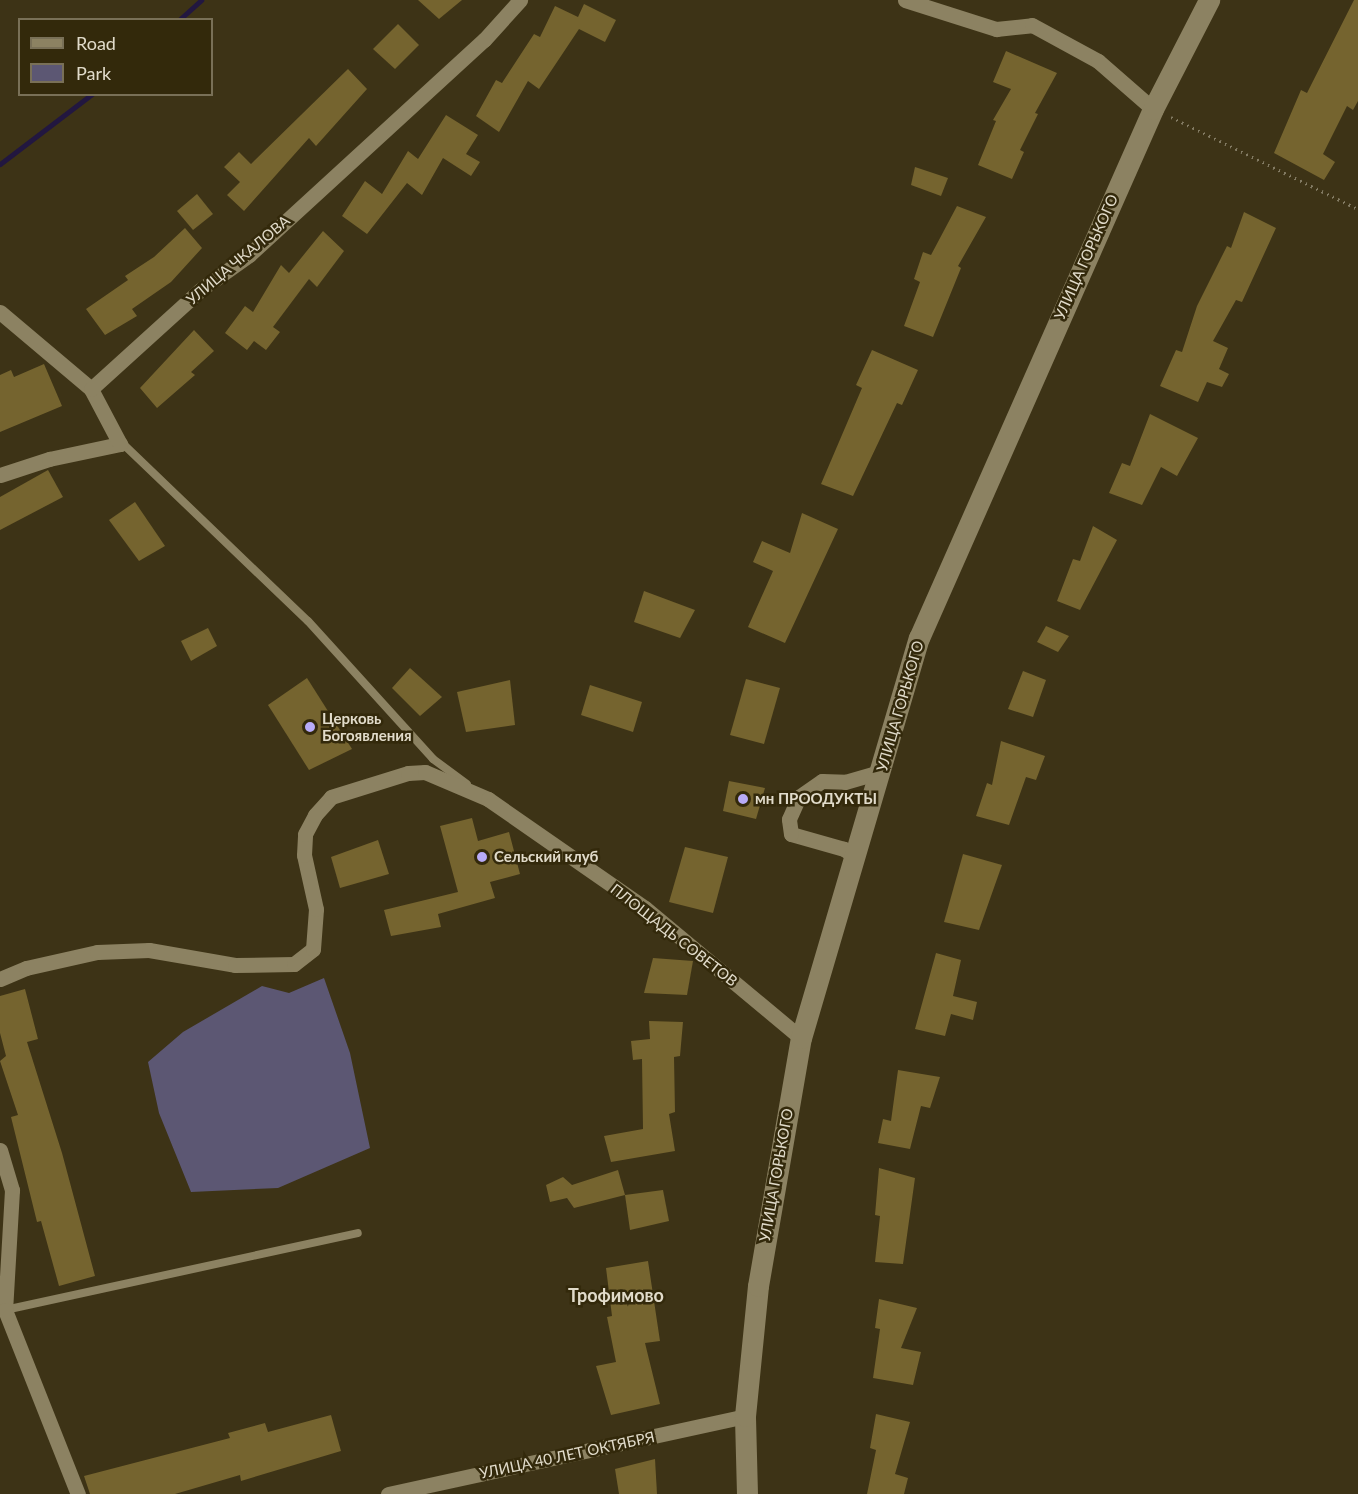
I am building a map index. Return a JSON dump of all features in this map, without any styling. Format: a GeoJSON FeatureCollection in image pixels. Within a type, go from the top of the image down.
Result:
{"type":"FeatureCollection","features":[{"type":"Feature","properties":{"kind":"main road","name":"УЛИЦА ГОРЬКОГО"},"geometry":{"type":"LineString","coordinates":[[747,1494],[745,1416],[758,1286],[801,1038],[919,638],[1153,109],[1209,0]]}},
{"type":"Feature","properties":{"kind":"street","name":"УЛИЦА ЧКАЛОВА"},"geometry":{"type":"LineString","coordinates":[[91,389],[200,290],[249,255],[484,40],[520,0]]}},
{"type":"Feature","properties":{"kind":"street"},"geometry":{"type":"LineString","coordinates":[[904,0],[996,29],[1032,25],[1098,62],[1153,109]]}},
{"type":"Feature","properties":{"kind":"street"},"geometry":{"type":"LineString","coordinates":[[0,312],[91,389],[120,444],[50,459],[0,475]]}},
{"type":"Feature","properties":{"kind":"street","name":"ПЛОЩАДЬ СОВЕТОВ"},"geometry":{"type":"LineString","coordinates":[[0,979],[26,968],[97,952],[149,950],[269,967],[294,964],[313,948],[316,909],[304,855],[305,834],[331,797],[408,773],[426,772],[488,799],[645,908],[801,1038]]}},
{"type":"Feature","properties":{"kind":"street"},"geometry":{"type":"LineString","coordinates":[[855,857],[844,849],[790,834],[789,819],[799,798],[822,781],[844,782],[880,772]]}},
{"type":"Feature","properties":{"kind":"street"},"geometry":{"type":"LineString","coordinates":[[0,1151],[12,1190],[5,1310],[78,1494]]}},
{"type":"Feature","properties":{"kind":"street","name":"УЛИЦА 40 ЛЕТ ОКТЯБРЯ"},"geometry":{"type":"LineString","coordinates":[[388,1494],[745,1416]]}},
{"type":"Feature","properties":{"kind":"lane"},"geometry":{"type":"LineString","coordinates":[[120,444],[119,441],[308,621],[433,759],[488,799]]}},
{"type":"Feature","properties":{"kind":"lane"},"geometry":{"type":"LineString","coordinates":[[5,1310],[358,1233]]}},
{"type":"Feature","properties":{"kind":"path"},"geometry":{"type":"LineString","coordinates":[[1153,109],[1358,209]]}},
{"type":"Feature","properties":{"kind":"green space"},"geometry":{"type":"Polygon","coordinates":[[[324,978],[350,1053],[370,1148],[278,1188],[191,1192],[159,1113],[148,1062],[183,1032],[262,986],[289,993],[324,978]]]}},
{"type":"Feature","properties":{"kind":"building"},"geometry":{"type":"Polygon","coordinates":[[[418,0],[462,0],[439,19],[418,0]]]}},
{"type":"Feature","properties":{"kind":"building"},"geometry":{"type":"Polygon","coordinates":[[[1354,0],[1358,0],[1358,101],[1353,110],[1347,106],[1323,154],[1335,162],[1324,180],[1274,153],[1301,90],[1307,93],[1354,0]]]}},
{"type":"Feature","properties":{"kind":"building"},"geometry":{"type":"Polygon","coordinates":[[[584,4],[616,20],[605,42],[579,29],[539,89],[528,81],[499,132],[476,116],[496,80],[502,83],[534,34],[540,37],[555,6],[578,17],[584,4]]]}},
{"type":"Feature","properties":{"kind":"building"},"geometry":{"type":"Polygon","coordinates":[[[398,24],[419,45],[395,69],[373,49],[398,24]]]}},
{"type":"Feature","properties":{"kind":"building"},"geometry":{"type":"Polygon","coordinates":[[[1006,51],[1057,73],[1035,113],[1038,114],[1020,150],[1024,152],[1012,179],[978,165],[996,121],[993,120],[1011,89],[993,82],[1006,51]]]}},
{"type":"Feature","properties":{"kind":"building"},"geometry":{"type":"Polygon","coordinates":[[[348,69],[367,89],[316,146],[309,138],[244,211],[227,195],[240,182],[224,167],[239,152],[251,164],[348,69]]]}},
{"type":"Feature","properties":{"kind":"building"},"geometry":{"type":"Polygon","coordinates":[[[446,115],[478,135],[466,154],[480,162],[471,176],[443,158],[422,195],[407,183],[367,234],[342,216],[365,181],[382,194],[408,151],[418,159],[446,115]]]}},
{"type":"Feature","properties":{"kind":"building"},"geometry":{"type":"Polygon","coordinates":[[[915,167],[948,178],[941,196],[911,185],[915,167]]]}},
{"type":"Feature","properties":{"kind":"building"},"geometry":{"type":"Polygon","coordinates":[[[197,194],[213,214],[193,230],[177,211],[197,194]]]}},
{"type":"Feature","properties":{"kind":"building"},"geometry":{"type":"Polygon","coordinates":[[[957,206],[986,217],[958,266],[961,268],[933,337],[904,326],[920,282],[914,279],[923,252],[931,255],[957,206]]]}},
{"type":"Feature","properties":{"kind":"building"},"geometry":{"type":"Polygon","coordinates":[[[1244,212],[1276,228],[1242,302],[1236,300],[1213,341],[1228,348],[1219,369],[1229,374],[1222,387],[1207,382],[1198,402],[1160,386],[1176,350],[1182,352],[1197,306],[1227,246],[1231,248],[1244,212]]]}},
{"type":"Feature","properties":{"kind":"building"},"geometry":{"type":"Polygon","coordinates":[[[185,228],[202,248],[171,282],[132,309],[137,316],[105,335],[86,309],[128,280],[125,276],[154,257],[185,228]]]}},
{"type":"Feature","properties":{"kind":"building"},"geometry":{"type":"Polygon","coordinates":[[[323,231],[344,251],[317,287],[309,279],[273,327],[280,332],[266,350],[254,341],[247,350],[225,333],[245,306],[253,312],[281,265],[289,273],[323,231]]]}},
{"type":"Feature","properties":{"kind":"building"},"geometry":{"type":"Polygon","coordinates":[[[194,330],[214,351],[191,372],[195,375],[157,408],[140,388],[194,330]]]}},
{"type":"Feature","properties":{"kind":"building"},"geometry":{"type":"Polygon","coordinates":[[[872,350],[918,370],[902,405],[897,403],[853,496],[821,484],[862,388],[856,385],[872,350]]]}},
{"type":"Feature","properties":{"kind":"building"},"geometry":{"type":"Polygon","coordinates":[[[44,364],[62,406],[0,432],[0,375],[11,370],[14,377],[44,364]]]}},
{"type":"Feature","properties":{"kind":"building"},"geometry":{"type":"Polygon","coordinates":[[[1150,414],[1198,438],[1177,476],[1161,467],[1142,505],[1109,493],[1122,463],[1130,466],[1150,414]]]}},
{"type":"Feature","properties":{"kind":"building"},"geometry":{"type":"Polygon","coordinates":[[[48,470],[63,497],[0,530],[0,497],[48,470]]]}},
{"type":"Feature","properties":{"kind":"building"},"geometry":{"type":"Polygon","coordinates":[[[135,502],[165,546],[139,561],[109,520],[135,502]]]}},
{"type":"Feature","properties":{"kind":"building"},"geometry":{"type":"Polygon","coordinates":[[[802,513],[838,529],[785,643],[748,627],[773,571],[753,562],[762,541],[790,553],[802,513]]]}},
{"type":"Feature","properties":{"kind":"building"},"geometry":{"type":"Polygon","coordinates":[[[1093,526],[1117,540],[1080,610],[1057,601],[1073,559],[1080,561],[1093,526]]]}},
{"type":"Feature","properties":{"kind":"building"},"geometry":{"type":"Polygon","coordinates":[[[644,591],[695,610],[680,638],[634,622],[644,591]]]}},
{"type":"Feature","properties":{"kind":"building"},"geometry":{"type":"Polygon","coordinates":[[[1046,626],[1069,636],[1058,652],[1037,642],[1046,626]]]}},
{"type":"Feature","properties":{"kind":"building"},"geometry":{"type":"Polygon","coordinates":[[[208,628],[217,646],[191,661],[181,641],[208,628]]]}},
{"type":"Feature","properties":{"kind":"building"},"geometry":{"type":"Polygon","coordinates":[[[410,668],[442,697],[420,716],[392,688],[410,668]]]}},
{"type":"Feature","properties":{"kind":"building"},"geometry":{"type":"Polygon","coordinates":[[[1023,671],[1046,680],[1033,717],[1008,709],[1023,671]]]}},
{"type":"Feature","properties":{"kind":"building","name":"Церковь Богоявления"},"geometry":{"type":"Polygon","coordinates":[[[307,678],[352,749],[309,770],[268,705],[307,678]]]}},
{"type":"Feature","properties":{"kind":"building"},"geometry":{"type":"Polygon","coordinates":[[[746,679],[780,688],[764,744],[730,735],[746,679]]]}},
{"type":"Feature","properties":{"kind":"building"},"geometry":{"type":"Polygon","coordinates":[[[510,680],[515,725],[466,732],[457,692],[510,680]]]}},
{"type":"Feature","properties":{"kind":"building"},"geometry":{"type":"Polygon","coordinates":[[[590,685],[642,702],[633,732],[581,715],[590,685]]]}},
{"type":"Feature","properties":{"kind":"building"},"geometry":{"type":"Polygon","coordinates":[[[1001,741],[1045,756],[1036,780],[1026,777],[1009,825],[976,816],[987,783],[992,785],[1001,741]]]}},
{"type":"Feature","properties":{"kind":"building","name":"мн ПРООДУКТЫ"},"geometry":{"type":"Polygon","coordinates":[[[729,781],[765,788],[756,819],[723,811],[729,781]]]}},
{"type":"Feature","properties":{"kind":"building","name":"Сельский клуб"},"geometry":{"type":"Polygon","coordinates":[[[472,818],[478,841],[509,832],[520,874],[490,882],[495,898],[438,914],[441,927],[391,936],[384,910],[458,892],[440,826],[472,818]]]}},
{"type":"Feature","properties":{"kind":"building"},"geometry":{"type":"Polygon","coordinates":[[[378,840],[389,874],[340,888],[331,857],[378,840]]]}},
{"type":"Feature","properties":{"kind":"building"},"geometry":{"type":"Polygon","coordinates":[[[685,847],[728,857],[713,913],[669,902],[685,847]]]}},
{"type":"Feature","properties":{"kind":"building"},"geometry":{"type":"Polygon","coordinates":[[[963,854],[1002,865],[979,930],[944,922],[963,854]]]}},
{"type":"Feature","properties":{"kind":"building"},"geometry":{"type":"Polygon","coordinates":[[[936,953],[961,960],[953,996],[977,1002],[973,1020],[951,1014],[945,1036],[915,1029],[936,953]]]}},
{"type":"Feature","properties":{"kind":"building"},"geometry":{"type":"Polygon","coordinates":[[[653,958],[693,961],[687,995],[644,993],[653,958]]]}},
{"type":"Feature","properties":{"kind":"building"},"geometry":{"type":"Polygon","coordinates":[[[25,989],[38,1039],[27,1042],[62,1153],[95,1276],[59,1286],[41,1221],[37,1222],[11,1117],[18,1115],[0,1061],[6,1056],[0,1033],[0,996],[25,989]]]}},
{"type":"Feature","properties":{"kind":"building"},"geometry":{"type":"Polygon","coordinates":[[[649,1021],[683,1022],[680,1056],[674,1057],[675,1112],[669,1114],[675,1151],[611,1162],[604,1136],[643,1129],[642,1059],[633,1060],[631,1041],[650,1039],[649,1021]]]}},
{"type":"Feature","properties":{"kind":"building"},"geometry":{"type":"Polygon","coordinates":[[[898,1070],[940,1077],[930,1108],[921,1106],[910,1149],[878,1143],[883,1119],[891,1121],[898,1070]]]}},
{"type":"Feature","properties":{"kind":"building"},"geometry":{"type":"Polygon","coordinates":[[[879,1168],[915,1178],[903,1264],[875,1262],[880,1216],[875,1215],[879,1168]]]}},
{"type":"Feature","properties":{"kind":"building"},"geometry":{"type":"Polygon","coordinates":[[[618,1170],[625,1195],[574,1208],[567,1198],[550,1202],[546,1185],[563,1177],[572,1185],[618,1170]]]}},
{"type":"Feature","properties":{"kind":"building"},"geometry":{"type":"Polygon","coordinates":[[[663,1190],[669,1221],[630,1230],[625,1195],[663,1190]]]}},
{"type":"Feature","properties":{"kind":"building"},"geometry":{"type":"Polygon","coordinates":[[[648,1261],[660,1341],[645,1343],[660,1404],[611,1415],[596,1366],[616,1362],[607,1317],[612,1316],[606,1268],[648,1261]]]}},
{"type":"Feature","properties":{"kind":"building"},"geometry":{"type":"Polygon","coordinates":[[[879,1299],[917,1308],[901,1348],[921,1352],[913,1385],[873,1378],[880,1329],[875,1328],[879,1299]]]}},
{"type":"Feature","properties":{"kind":"building"},"geometry":{"type":"Polygon","coordinates":[[[876,1414],[910,1422],[895,1474],[908,1478],[904,1494],[867,1494],[876,1450],[870,1448],[876,1414]]]}},
{"type":"Feature","properties":{"kind":"building"},"geometry":{"type":"Polygon","coordinates":[[[331,1415],[341,1451],[241,1481],[240,1475],[175,1494],[90,1494],[84,1476],[230,1438],[228,1433],[265,1423],[268,1432],[331,1415]]]}},
{"type":"Feature","properties":{"kind":"building"},"geometry":{"type":"Polygon","coordinates":[[[655,1459],[657,1494],[619,1494],[615,1469],[655,1459]]]}},
{"type":"Feature","properties":{"kind":"waterway"},"geometry":{"type":"LineString","coordinates":[[181,18],[201,0]]}},
{"type":"Feature","properties":{"kind":"waterway"},"geometry":{"type":"LineString","coordinates":[[0,164],[89,96]]}},
{"type":"Feature","properties":{"kind":"place","name":"Церковь Богоявления"},"geometry":{"type":"Point","coordinates":[310,727]}},
{"type":"Feature","properties":{"kind":"place","name":"мн ПРООДУКТЫ"},"geometry":{"type":"Point","coordinates":[743,799]}},
{"type":"Feature","properties":{"kind":"place","name":"Сельский клуб"},"geometry":{"type":"Point","coordinates":[482,857]}},
{"type":"Feature","properties":{"kind":"district","name":"Трофимово"},"geometry":{"type":"Point","coordinates":[616,1295]}}]}
